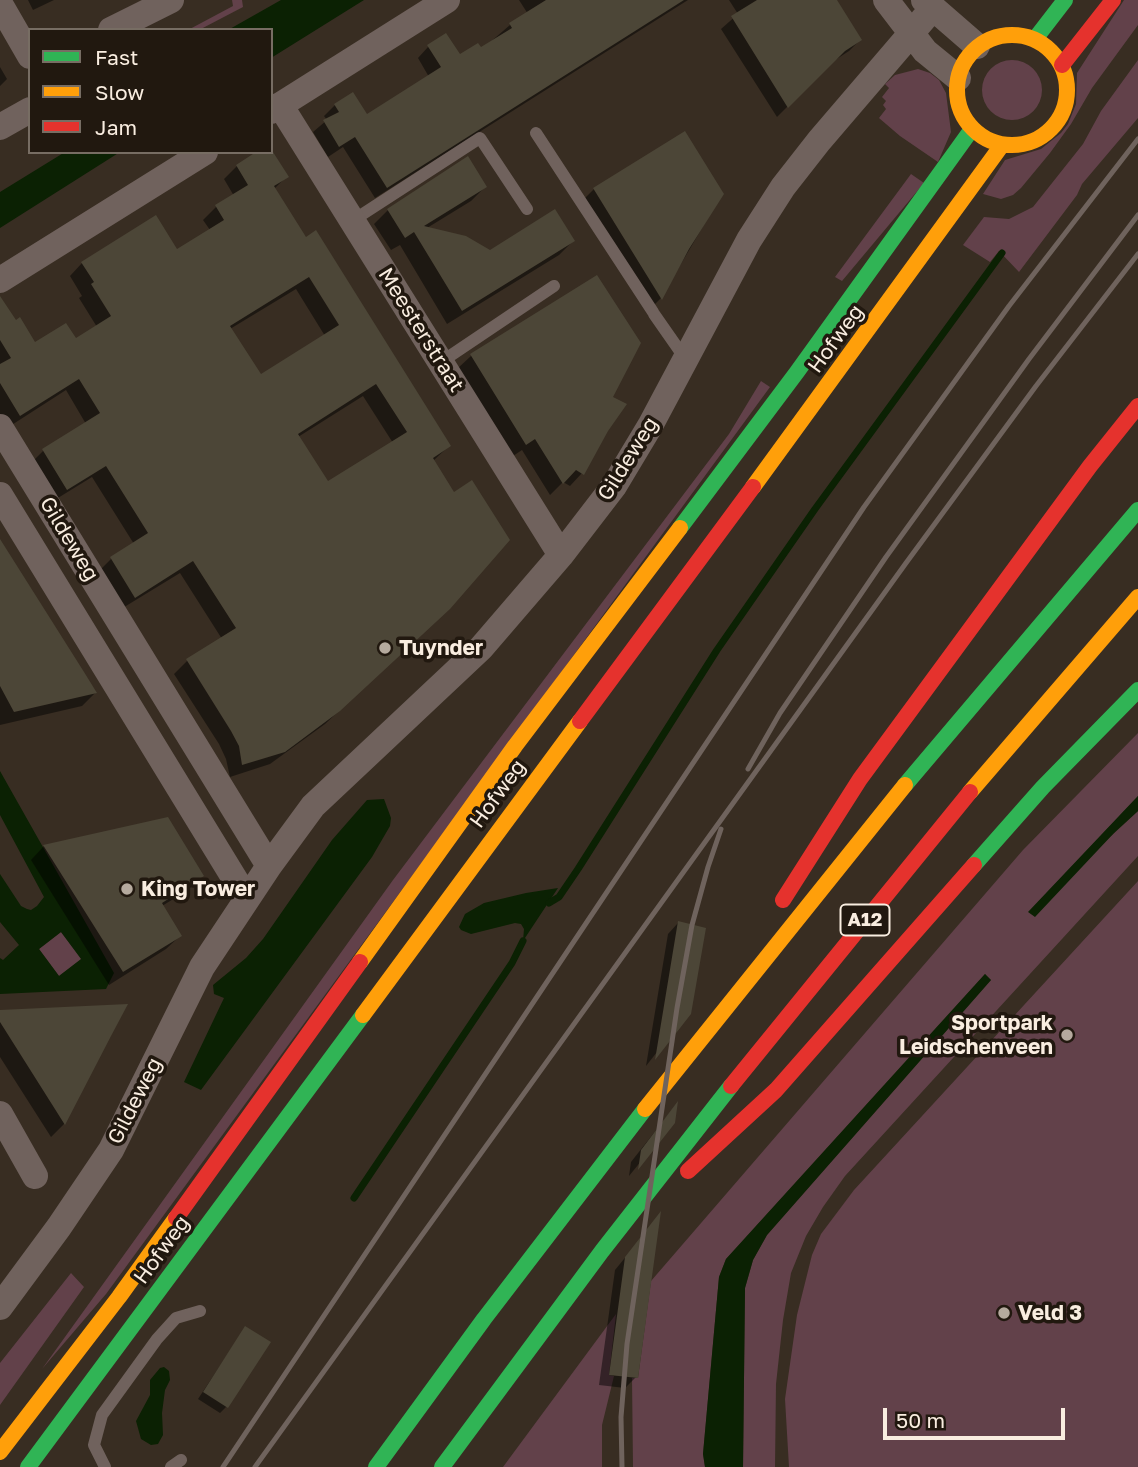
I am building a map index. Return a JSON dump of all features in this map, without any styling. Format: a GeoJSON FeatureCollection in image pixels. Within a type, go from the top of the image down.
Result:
{"type":"FeatureCollection","features":[{"type":"Feature","properties":{"kind":"main road"},"geometry":{"type":"LineString","coordinates":[[1035,39],[1065,0]]}},
{"type":"Feature","properties":{"kind":"main road"},"geometry":{"type":"LineString","coordinates":[[1062,65],[1113,0]]}},
{"type":"Feature","properties":{"kind":"main road"},"geometry":{"type":"LineString","coordinates":[[1005,34],[1035,39],[1051,50],[1062,65],[1067,95],[1064,110],[1056,124],[1032,142],[1002,145],[981,136],[972,129],[958,105],[958,78],[965,60],[977,46],[990,38],[1005,34]]}},
{"type":"Feature","properties":{"kind":"main road","name":"Hofweg"},"geometry":{"type":"LineString","coordinates":[[0,1452],[119,1297],[515,746],[805,362],[972,129]]}},
{"type":"Feature","properties":{"kind":"main road","name":"Hofweg"},"geometry":{"type":"LineString","coordinates":[[28,1467],[811,409],[1002,145]]}},
{"type":"Feature","properties":{"kind":"main road"},"geometry":{"type":"LineString","coordinates":[[772,917],[860,779],[1090,466],[1138,405]]}},
{"type":"Feature","properties":{"kind":"main road","name":"A12"},"geometry":{"type":"LineString","coordinates":[[376,1467],[484,1319],[685,1056],[874,822],[1138,510]]}},
{"type":"Feature","properties":{"kind":"main road","name":"A12"},"geometry":{"type":"LineString","coordinates":[[442,1467],[602,1251],[748,1065],[914,859],[1138,597]]}},
{"type":"Feature","properties":{"kind":"main road","name":"A12"},"geometry":{"type":"LineString","coordinates":[[602,1251],[776,1090],[1043,787],[1138,690]]}},
{"type":"Feature","properties":{"kind":"main road","name":"A12"},"geometry":{"type":"LineString","coordinates":[[685,1056],[750,952]]}},
{"type":"Feature","properties":{"kind":"street"},"geometry":{"type":"LineString","coordinates":[[115,28],[171,0]]}},
{"type":"Feature","properties":{"kind":"street"},"geometry":{"type":"LineString","coordinates":[[276,108],[447,0]]}},
{"type":"Feature","properties":{"kind":"street"},"geometry":{"type":"LineString","coordinates":[[886,0],[925,51],[958,78]]}},
{"type":"Feature","properties":{"kind":"street"},"geometry":{"type":"LineString","coordinates":[[0,4],[28,53]]}},
{"type":"Feature","properties":{"kind":"street"},"geometry":{"type":"LineString","coordinates":[[928,4],[977,46]]}},
{"type":"Feature","properties":{"kind":"street","name":"Gildeweg"},"geometry":{"type":"LineString","coordinates":[[0,1307],[111,1150],[202,967],[269,866],[313,806],[481,648],[561,555],[614,486],[650,426],[749,240],[783,187],[850,104],[911,35],[928,4]]}},
{"type":"Feature","properties":{"kind":"street","name":"Meesterstraat"},"geometry":{"type":"LineString","coordinates":[[276,108],[352,221],[561,555]]}},
{"type":"Feature","properties":{"kind":"street"},"geometry":{"type":"LineString","coordinates":[[0,127],[28,111]]}},
{"type":"Feature","properties":{"kind":"street"},"geometry":{"type":"LineString","coordinates":[[0,280],[202,154]]}},
{"type":"Feature","properties":{"kind":"street","name":"Gildeweg"},"geometry":{"type":"LineString","coordinates":[[0,428],[269,866]]}},
{"type":"Feature","properties":{"kind":"street","name":"Gildeweg"},"geometry":{"type":"LineString","coordinates":[[0,495],[247,899]]}},
{"type":"Feature","properties":{"kind":"street"},"geometry":{"type":"LineString","coordinates":[[0,1114],[34,1176]]}},
{"type":"Feature","properties":{"kind":"lane"},"geometry":{"type":"LineString","coordinates":[[536,134],[684,358]]}},
{"type":"Feature","properties":{"kind":"lane"},"geometry":{"type":"LineString","coordinates":[[352,221],[480,138],[527,209]]}},
{"type":"Feature","properties":{"kind":"lane"},"geometry":{"type":"LineString","coordinates":[[441,362],[554,286]]}},
{"type":"Feature","properties":{"kind":"lane"},"geometry":{"type":"LineString","coordinates":[[105,1467],[94,1445],[102,1415],[157,1339],[176,1318],[200,1311]]}},
{"type":"Feature","properties":{"kind":"shaded area"},"geometry":{"type":"Polygon","coordinates":[[[232,0],[242,0],[243,7],[203,28],[192,28],[233,6],[232,0]]]}},
{"type":"Feature","properties":{"kind":"shaded area"},"geometry":{"type":"Polygon","coordinates":[[[281,0],[364,0],[273,57],[273,28],[232,28],[281,0]]]}},
{"type":"Feature","properties":{"kind":"shaded area"},"geometry":{"type":"Polygon","coordinates":[[[1124,0],[1138,0],[1138,25],[1092,88],[1050,153],[1013,195],[1001,199],[983,194],[1005,160],[1041,149],[1068,124],[1076,104],[1077,73],[1124,0]]]}},
{"type":"Feature","properties":{"kind":"shaded area"},"geometry":{"type":"Polygon","coordinates":[[[1012,60],[1029,65],[1037,73],[1042,90],[1037,107],[1029,115],[1012,120],[995,115],[987,107],[982,90],[987,73],[995,65],[1012,60]]]}},
{"type":"Feature","properties":{"kind":"shaded area"},"geometry":{"type":"Polygon","coordinates":[[[1138,60],[1138,118],[1082,184],[1077,195],[1019,272],[999,251],[990,262],[963,245],[984,217],[1009,219],[1033,207],[1083,144],[1101,111],[1138,60]]]}},
{"type":"Feature","properties":{"kind":"shaded area"},"geometry":{"type":"Polygon","coordinates":[[[918,69],[939,80],[946,93],[951,132],[938,162],[879,118],[886,109],[883,105],[886,101],[882,97],[889,88],[885,84],[895,75],[918,69]]]}},
{"type":"Feature","properties":{"kind":"shaded area"},"geometry":{"type":"Polygon","coordinates":[[[62,154],[117,154],[0,228],[0,192],[62,154]]]}},
{"type":"Feature","properties":{"kind":"shaded area"},"geometry":{"type":"Polygon","coordinates":[[[911,174],[924,183],[842,281],[835,277],[911,174]]]}},
{"type":"Feature","properties":{"kind":"shaded area"},"geometry":{"type":"Polygon","coordinates":[[[761,381],[770,387],[106,1294],[42,1369],[393,880],[729,434],[761,381]]]}},
{"type":"Feature","properties":{"kind":"shaded area"},"geometry":{"type":"Polygon","coordinates":[[[1138,733],[1138,796],[1029,912],[1138,811],[1138,856],[845,1176],[806,1236],[791,1273],[783,1320],[776,1384],[775,1467],[743,1467],[745,1288],[753,1260],[767,1235],[991,980],[985,974],[726,1259],[719,1277],[703,1454],[705,1467],[633,1467],[632,1378],[638,1378],[651,1281],[1023,850],[1138,733]]]}},
{"type":"Feature","properties":{"kind":"shaded area"},"geometry":{"type":"Polygon","coordinates":[[[0,771],[114,973],[106,989],[0,994],[0,958],[3,960],[19,945],[0,922],[0,874],[21,906],[31,910],[44,897],[0,815],[0,771]],[[61,932],[39,949],[59,976],[81,959],[61,932]]]}},
{"type":"Feature","properties":{"kind":"shaded area"},"geometry":{"type":"Polygon","coordinates":[[[1138,796],[1138,811],[1035,917],[1028,912],[1138,796]]]}},
{"type":"Feature","properties":{"kind":"shaded area"},"geometry":{"type":"Polygon","coordinates":[[[384,799],[391,818],[390,826],[372,857],[201,1090],[184,1082],[224,998],[214,994],[213,985],[246,958],[263,939],[332,840],[367,800],[384,799]]]}},
{"type":"Feature","properties":{"kind":"shaded area","name":"Sportpark Leidschenveen"},"geometry":{"type":"Polygon","coordinates":[[[1138,881],[1138,1467],[789,1467],[785,1399],[797,1315],[812,1255],[821,1234],[854,1190],[1138,881]]]}},
{"type":"Feature","properties":{"kind":"shaded area"},"geometry":{"type":"Polygon","coordinates":[[[558,888],[523,941],[524,929],[521,924],[515,923],[471,934],[459,927],[465,914],[484,903],[558,888]]]}},
{"type":"Feature","properties":{"kind":"shaded area"},"geometry":{"type":"Polygon","coordinates":[[[61,932],[82,959],[59,976],[39,949],[61,932]]]}},
{"type":"Feature","properties":{"kind":"shaded area"},"geometry":{"type":"Polygon","coordinates":[[[985,974],[991,980],[767,1235],[753,1260],[745,1288],[743,1467],[705,1467],[703,1454],[719,1277],[726,1259],[985,974]]]}},
{"type":"Feature","properties":{"kind":"shaded area"},"geometry":{"type":"Polygon","coordinates":[[[71,1273],[84,1287],[0,1405],[0,1363],[71,1273]]]}},
{"type":"Feature","properties":{"kind":"shaded area"},"geometry":{"type":"Polygon","coordinates":[[[616,1314],[609,1375],[614,1376],[602,1425],[602,1467],[503,1467],[616,1314]]]}},
{"type":"Feature","properties":{"kind":"shaded area"},"geometry":{"type":"Polygon","coordinates":[[[164,1367],[169,1371],[170,1380],[165,1390],[162,1413],[163,1435],[158,1444],[151,1445],[141,1439],[136,1421],[150,1395],[150,1380],[164,1367]]]}},
{"type":"Feature","properties":{"kind":"building"},"geometry":{"type":"Polygon","coordinates":[[[546,0],[684,0],[387,188],[355,137],[339,147],[323,120],[339,112],[334,104],[353,92],[367,114],[441,67],[427,45],[446,33],[460,54],[478,43],[481,47],[512,28],[509,23],[546,0]]]}},
{"type":"Feature","properties":{"kind":"building"},"geometry":{"type":"Polygon","coordinates":[[[757,0],[837,0],[862,40],[845,51],[788,108],[731,16],[757,0]]]}},
{"type":"Feature","properties":{"kind":"building"},"geometry":{"type":"Polygon","coordinates":[[[685,131],[724,194],[689,249],[662,300],[593,188],[685,131]]]}},
{"type":"Feature","properties":{"kind":"building"},"geometry":{"type":"Polygon","coordinates":[[[273,152],[289,177],[274,186],[306,237],[316,230],[451,446],[433,458],[454,492],[472,480],[510,540],[450,609],[340,711],[285,752],[242,765],[239,746],[186,659],[236,628],[193,561],[135,598],[110,557],[148,533],[106,466],[67,490],[42,449],[100,413],[79,379],[20,416],[0,383],[0,364],[11,358],[0,340],[0,296],[16,320],[20,317],[35,342],[66,323],[76,338],[111,316],[81,262],[156,215],[177,249],[224,220],[215,205],[248,185],[236,165],[253,154],[273,152]],[[309,277],[230,326],[261,374],[339,325],[309,277]],[[376,384],[298,434],[328,481],[407,432],[376,384]]]}},
{"type":"Feature","properties":{"kind":"building"},"geometry":{"type":"Polygon","coordinates":[[[468,156],[487,187],[424,226],[466,236],[490,250],[555,209],[575,241],[462,311],[414,232],[405,238],[387,209],[468,156]]]}},
{"type":"Feature","properties":{"kind":"building"},"geometry":{"type":"Polygon","coordinates":[[[597,275],[641,343],[613,397],[627,404],[608,431],[584,475],[576,470],[563,484],[535,439],[526,445],[470,354],[597,275]]]}},
{"type":"Feature","properties":{"kind":"building"},"geometry":{"type":"Polygon","coordinates":[[[0,539],[97,693],[14,712],[0,686],[0,539]]]}},
{"type":"Feature","properties":{"kind":"building","name":"King Tower"},"geometry":{"type":"Polygon","coordinates":[[[168,817],[204,876],[162,903],[182,936],[123,972],[43,845],[168,817]]]}},
{"type":"Feature","properties":{"kind":"building"},"geometry":{"type":"Polygon","coordinates":[[[678,921],[706,928],[691,1014],[655,1060],[678,921]]]}},
{"type":"Feature","properties":{"kind":"building"},"geometry":{"type":"Polygon","coordinates":[[[128,1004],[65,1125],[0,1022],[0,1010],[128,1004]]]}},
{"type":"Feature","properties":{"kind":"building"},"geometry":{"type":"Polygon","coordinates":[[[678,1101],[675,1123],[638,1170],[641,1150],[678,1101]]]}},
{"type":"Feature","properties":{"kind":"building"},"geometry":{"type":"Polygon","coordinates":[[[661,1211],[638,1378],[609,1375],[625,1257],[661,1211]]]}},
{"type":"Feature","properties":{"kind":"building"},"geometry":{"type":"Polygon","coordinates":[[[245,1326],[271,1342],[228,1408],[203,1392],[245,1326]]]}},
{"type":"Feature","properties":{"kind":"waterway"},"geometry":{"type":"LineString","coordinates":[[549,903],[559,897],[578,869],[717,650],[815,509],[1002,253]]}},
{"type":"Feature","properties":{"kind":"waterway"},"geometry":{"type":"LineString","coordinates":[[354,1198],[512,963],[523,941]]}},
{"type":"Feature","properties":{"kind":"railway"},"geometry":{"type":"LineString","coordinates":[[223,1467],[864,507],[1009,306],[1138,139]]}},
{"type":"Feature","properties":{"kind":"railway"},"geometry":{"type":"LineString","coordinates":[[748,769],[780,713],[886,557],[1029,359],[1138,215]]}},
{"type":"Feature","properties":{"kind":"railway"},"geometry":{"type":"LineString","coordinates":[[255,1467],[906,563],[1036,386],[1138,254]]}},
{"type":"Feature","properties":{"kind":"railway"},"geometry":{"type":"LineString","coordinates":[[622,1467],[621,1417],[627,1344],[677,1008],[692,925],[721,829]]}},
{"type":"Feature","properties":{"kind":"traffic: fast"},"geometry":{"type":"LineString","coordinates":[[1035,39],[1065,0]]}},
{"type":"Feature","properties":{"kind":"traffic: fast"},"geometry":{"type":"LineString","coordinates":[[680,528],[797,372],[972,129]]}},
{"type":"Feature","properties":{"kind":"traffic: fast"},"geometry":{"type":"LineString","coordinates":[[905,785],[1138,510]]}},
{"type":"Feature","properties":{"kind":"traffic: fast"},"geometry":{"type":"LineString","coordinates":[[974,865],[1043,787],[1138,690]]}},
{"type":"Feature","properties":{"kind":"traffic: fast"},"geometry":{"type":"LineString","coordinates":[[28,1467],[363,1015]]}},
{"type":"Feature","properties":{"kind":"traffic: fast"},"geometry":{"type":"LineString","coordinates":[[442,1467],[602,1251],[731,1086]]}},
{"type":"Feature","properties":{"kind":"traffic: fast"},"geometry":{"type":"LineString","coordinates":[[376,1467],[484,1319],[645,1109]]}},
{"type":"Feature","properties":{"kind":"traffic: slow"},"geometry":{"type":"LineString","coordinates":[[1012,35],[1033,39],[1051,51],[1063,69],[1067,90],[1063,111],[1051,129],[1033,141],[1012,145],[991,141],[973,129],[961,111],[957,90],[961,69],[973,51],[991,39],[1012,35]]}},
{"type":"Feature","properties":{"kind":"traffic: slow"},"geometry":{"type":"LineString","coordinates":[[753,487],[1002,145]]}},
{"type":"Feature","properties":{"kind":"traffic: slow"},"geometry":{"type":"LineString","coordinates":[[360,962],[515,746],[680,528]]}},
{"type":"Feature","properties":{"kind":"traffic: slow"},"geometry":{"type":"LineString","coordinates":[[970,792],[1138,597]]}},
{"type":"Feature","properties":{"kind":"traffic: slow"},"geometry":{"type":"LineString","coordinates":[[363,1015],[580,721]]}},
{"type":"Feature","properties":{"kind":"traffic: slow"},"geometry":{"type":"LineString","coordinates":[[645,1109],[905,785]]}},
{"type":"Feature","properties":{"kind":"traffic: slow"},"geometry":{"type":"LineString","coordinates":[[0,1452],[176,1218]]}},
{"type":"Feature","properties":{"kind":"traffic: jam"},"geometry":{"type":"LineString","coordinates":[[1062,65],[1113,0]]}},
{"type":"Feature","properties":{"kind":"traffic: jam"},"geometry":{"type":"LineString","coordinates":[[783,900],[860,779],[1090,466],[1138,406]]}},
{"type":"Feature","properties":{"kind":"traffic: jam"},"geometry":{"type":"LineString","coordinates":[[580,721],[753,487]]}},
{"type":"Feature","properties":{"kind":"traffic: jam"},"geometry":{"type":"LineString","coordinates":[[731,1086],[970,792]]}},
{"type":"Feature","properties":{"kind":"traffic: jam"},"geometry":{"type":"LineString","coordinates":[[688,1171],[776,1090],[974,865]]}},
{"type":"Feature","properties":{"kind":"traffic: jam"},"geometry":{"type":"LineString","coordinates":[[176,1218],[360,962]]}},
{"type":"Feature","properties":{"kind":"place","name":"Tuynder"},"geometry":{"type":"Point","coordinates":[385,648]}},
{"type":"Feature","properties":{"kind":"place","name":"King Tower"},"geometry":{"type":"Point","coordinates":[127,889]}},
{"type":"Feature","properties":{"kind":"place","name":"Sportpark Leidschenveen"},"geometry":{"type":"Point","coordinates":[1067,1035]}},
{"type":"Feature","properties":{"kind":"place","name":"Veld 3"},"geometry":{"type":"Point","coordinates":[1004,1313]}}]}
